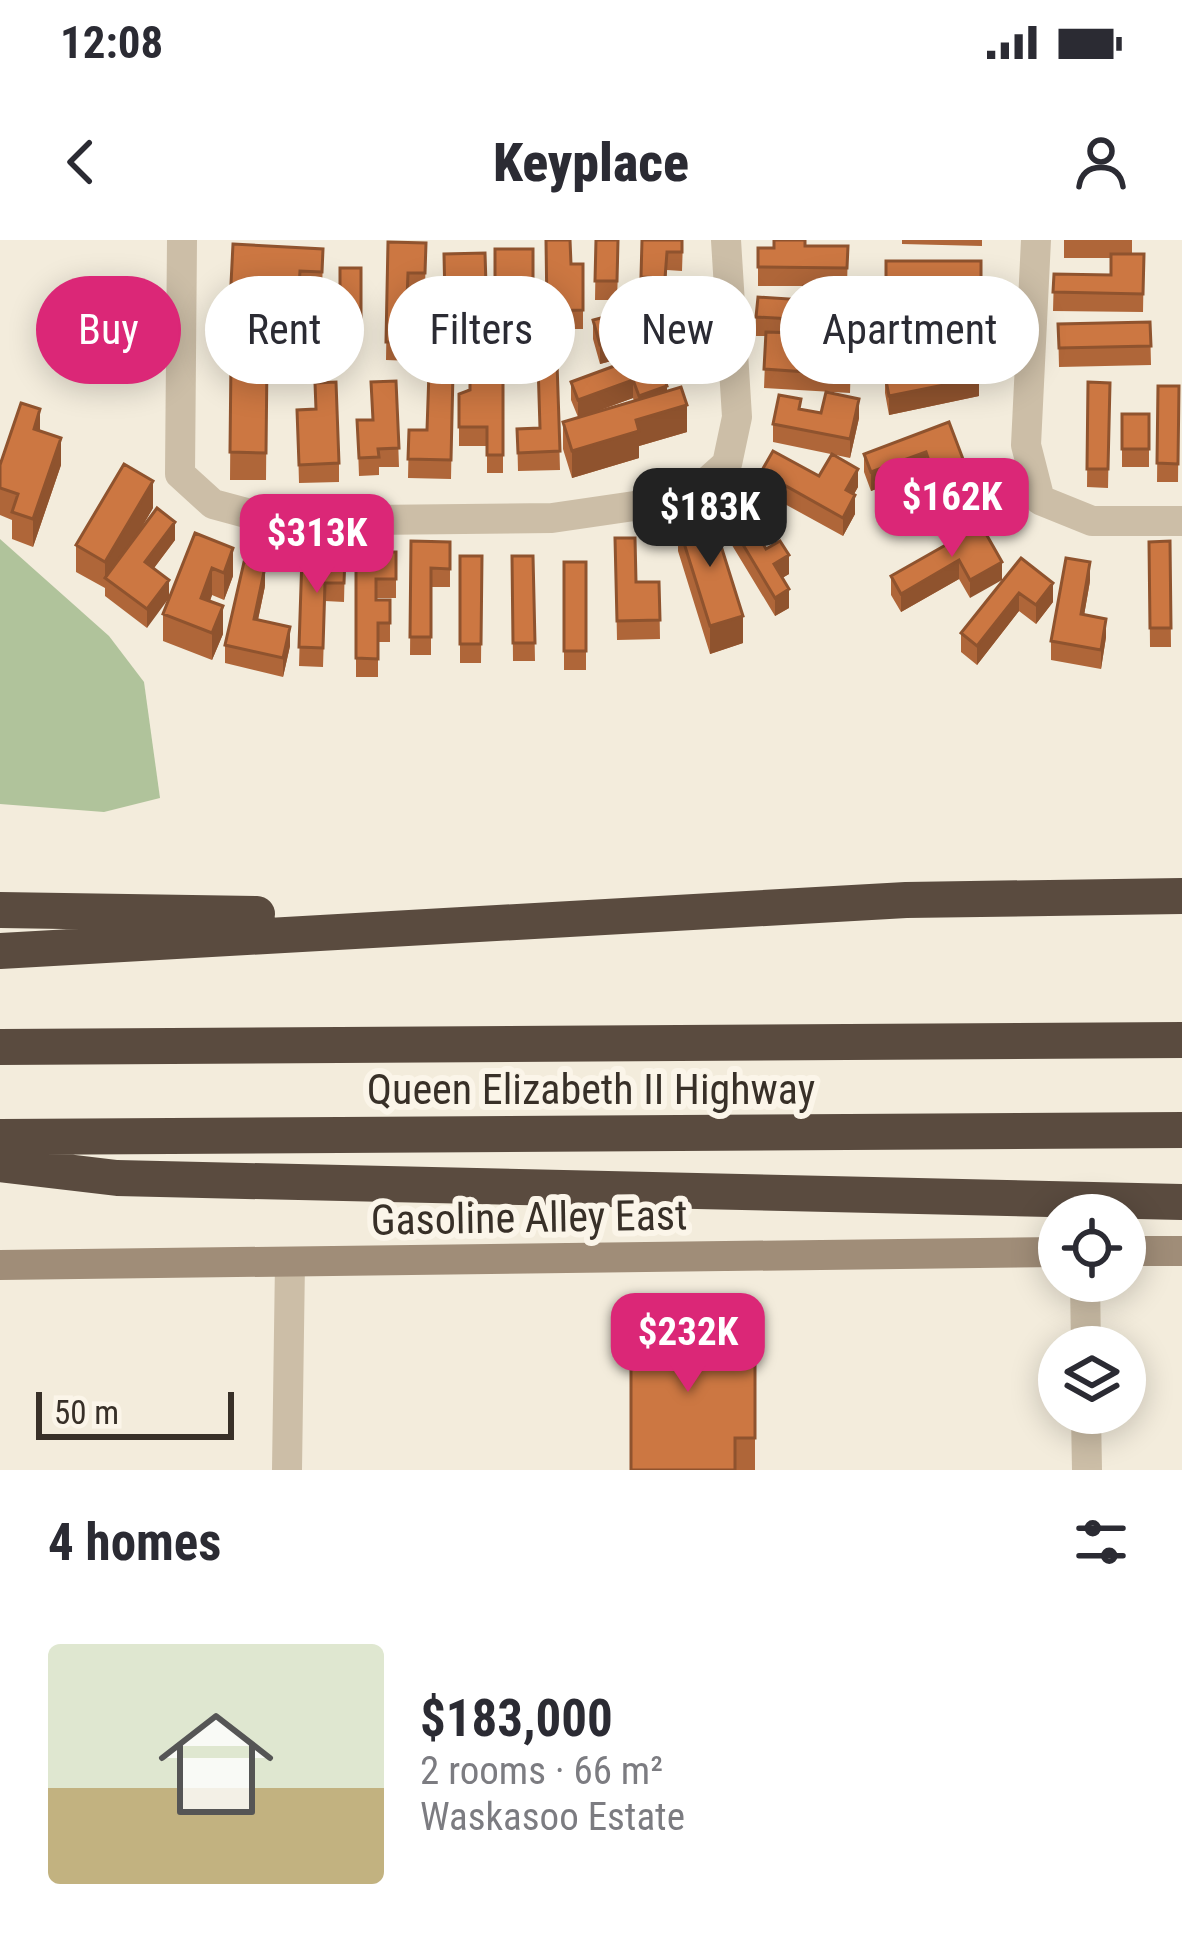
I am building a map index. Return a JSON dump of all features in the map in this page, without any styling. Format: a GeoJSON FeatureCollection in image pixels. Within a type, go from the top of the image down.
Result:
{"type":"FeatureCollection","features":[{"type":"Feature","properties":{"kind":"highway"},"geometry":{"type":"LineString","coordinates":[[0,951],[906,900],[1182,896]]}},
{"type":"Feature","properties":{"kind":"highway"},"geometry":{"type":"LineString","coordinates":[[0,910],[536,919]]}},
{"type":"Feature","properties":{"kind":"highway","name":"Queen Elizabeth II Highway"},"geometry":{"type":"LineString","coordinates":[[0,1047],[1182,1040]]}},
{"type":"Feature","properties":{"kind":"highway","name":"Queen Elizabeth II Highway"},"geometry":{"type":"LineString","coordinates":[[0,1137],[1182,1130]]}},
{"type":"Feature","properties":{"kind":"highway"},"geometry":{"type":"LineString","coordinates":[[0,1164],[117,1178],[1182,1202]]}},
{"type":"Feature","properties":{"kind":"street"},"geometry":{"type":"LineString","coordinates":[[182,240],[180,474],[213,504],[276,521],[552,518],[689,497],[728,464],[737,417],[727,240]]}},
{"type":"Feature","properties":{"kind":"street"},"geometry":{"type":"LineString","coordinates":[[1036,240],[1026,445],[1040,500],[1092,521],[1182,521]]}},
{"type":"Feature","properties":{"kind":"street"},"geometry":{"type":"LineString","coordinates":[[1146,1251],[1182,1251]]}},
{"type":"Feature","properties":{"kind":"street","name":"Gasoline Alley East"},"geometry":{"type":"LineString","coordinates":[[0,1265],[1038,1252]]}},
{"type":"Feature","properties":{"kind":"street"},"geometry":{"type":"LineString","coordinates":[[287,1470],[290,1262]]}},
{"type":"Feature","properties":{"kind":"street"},"geometry":{"type":"LineString","coordinates":[[1086,1434],[1087,1470]]}},
{"type":"Feature","properties":{"kind":"green space"},"geometry":{"type":"Polygon","coordinates":[[[0,539],[109,636],[144,682],[160,798],[104,812],[0,804],[0,539]]]}},
{"type":"Feature","properties":{"kind":"building"},"geometry":{"type":"Polygon","coordinates":[[[546,240],[570,240],[571,264],[583,264],[583,310],[575,310],[575,276],[547,276],[546,240]]]}},
{"type":"Feature","properties":{"kind":"building"},"geometry":{"type":"Polygon","coordinates":[[[596,240],[618,240],[617,276],[599,276],[595,281],[596,240]]]}},
{"type":"Feature","properties":{"kind":"building"},"geometry":{"type":"Polygon","coordinates":[[[642,240],[682,240],[682,252],[667,252],[665,276],[641,276],[642,240]]]}},
{"type":"Feature","properties":{"kind":"building"},"geometry":{"type":"Polygon","coordinates":[[[774,240],[848,246],[847,268],[758,267],[758,248],[774,248],[774,240]]]}},
{"type":"Feature","properties":{"kind":"building"},"geometry":{"type":"Polygon","coordinates":[[[388,242],[426,243],[425,273],[388,276],[386,342],[388,242]]]}},
{"type":"Feature","properties":{"kind":"building"},"geometry":{"type":"Polygon","coordinates":[[[233,244],[323,249],[322,272],[231,276],[233,244]]]}},
{"type":"Feature","properties":{"kind":"building"},"geometry":{"type":"Polygon","coordinates":[[[495,249],[533,249],[533,276],[495,276],[495,249]]]}},
{"type":"Feature","properties":{"kind":"building"},"geometry":{"type":"Polygon","coordinates":[[[485,253],[486,276],[444,276],[444,254],[485,253]]]}},
{"type":"Feature","properties":{"kind":"building"},"geometry":{"type":"Polygon","coordinates":[[[1111,254],[1144,254],[1143,294],[1053,292],[1054,274],[1111,275],[1111,254]]]}},
{"type":"Feature","properties":{"kind":"building"},"geometry":{"type":"Polygon","coordinates":[[[886,261],[981,261],[981,276],[886,276],[886,261]]]}},
{"type":"Feature","properties":{"kind":"building"},"geometry":{"type":"Polygon","coordinates":[[[340,268],[361,268],[361,276],[340,276],[340,268]]]}},
{"type":"Feature","properties":{"kind":"building"},"geometry":{"type":"Polygon","coordinates":[[[758,297],[780,298],[780,318],[756,317],[758,297]]]}},
{"type":"Feature","properties":{"kind":"building"},"geometry":{"type":"Polygon","coordinates":[[[1150,322],[1151,346],[1059,348],[1058,324],[1150,322]]]}},
{"type":"Feature","properties":{"kind":"building"},"geometry":{"type":"Polygon","coordinates":[[[766,332],[780,332],[780,370],[764,369],[766,332]]]}},
{"type":"Feature","properties":{"kind":"building"},"geometry":{"type":"Polygon","coordinates":[[[599,372],[599,384],[622,384],[578,400],[572,384],[599,372]]]}},
{"type":"Feature","properties":{"kind":"building"},"geometry":{"type":"Polygon","coordinates":[[[371,382],[396,384],[399,448],[378,449],[379,457],[359,458],[357,420],[373,420],[371,382]]]}},
{"type":"Feature","properties":{"kind":"building"},"geometry":{"type":"Polygon","coordinates":[[[1088,382],[1110,383],[1108,469],[1087,469],[1088,382]]]}},
{"type":"Feature","properties":{"kind":"building"},"geometry":{"type":"Polygon","coordinates":[[[231,384],[267,384],[266,453],[230,452],[231,384]]]}},
{"type":"Feature","properties":{"kind":"building"},"geometry":{"type":"Polygon","coordinates":[[[315,384],[336,384],[339,463],[299,465],[297,410],[316,409],[315,384]]]}},
{"type":"Feature","properties":{"kind":"building"},"geometry":{"type":"Polygon","coordinates":[[[429,384],[453,384],[451,460],[408,459],[409,430],[427,430],[429,384]]]}},
{"type":"Feature","properties":{"kind":"building"},"geometry":{"type":"Polygon","coordinates":[[[470,384],[503,384],[503,455],[487,455],[487,427],[459,427],[459,394],[470,390],[470,384]]]}},
{"type":"Feature","properties":{"kind":"building"},"geometry":{"type":"Polygon","coordinates":[[[539,384],[558,384],[560,451],[518,453],[517,429],[540,428],[539,384]]]}},
{"type":"Feature","properties":{"kind":"building"},"geometry":{"type":"Polygon","coordinates":[[[634,384],[666,384],[667,386],[639,396],[634,384]]]}},
{"type":"Feature","properties":{"kind":"building"},"geometry":{"type":"Polygon","coordinates":[[[887,384],[949,384],[889,396],[887,384]]]}},
{"type":"Feature","properties":{"kind":"building"},"geometry":{"type":"Polygon","coordinates":[[[1158,386],[1179,386],[1178,464],[1157,463],[1158,386]]]}},
{"type":"Feature","properties":{"kind":"building"},"geometry":{"type":"Polygon","coordinates":[[[681,387],[687,405],[636,420],[639,431],[572,451],[563,422],[681,387]]]}},
{"type":"Feature","properties":{"kind":"building"},"geometry":{"type":"Polygon","coordinates":[[[826,392],[859,399],[850,439],[773,424],[779,395],[801,399],[799,409],[821,413],[826,392]]]}},
{"type":"Feature","properties":{"kind":"building"},"geometry":{"type":"Polygon","coordinates":[[[21,403],[40,409],[34,429],[61,438],[33,519],[12,512],[18,494],[0,488],[0,465],[21,403]]]}},
{"type":"Feature","properties":{"kind":"building"},"geometry":{"type":"Polygon","coordinates":[[[1122,414],[1149,414],[1149,449],[1122,449],[1122,414]]]}},
{"type":"Feature","properties":{"kind":"building"},"geometry":{"type":"Polygon","coordinates":[[[949,422],[963,459],[932,470],[926,452],[871,472],[864,454],[949,422]]]}},
{"type":"Feature","properties":{"kind":"building"},"geometry":{"type":"Polygon","coordinates":[[[773,451],[819,476],[832,454],[858,469],[846,490],[855,495],[843,518],[761,472],[773,451]]]}},
{"type":"Feature","properties":{"kind":"building"},"geometry":{"type":"Polygon","coordinates":[[[124,464],[153,481],[105,562],[76,545],[124,464]]]}},
{"type":"Feature","properties":{"kind":"building"},"geometry":{"type":"Polygon","coordinates":[[[740,504],[766,549],[780,541],[789,555],[774,564],[789,589],[775,598],[724,513],[740,504]]]}},
{"type":"Feature","properties":{"kind":"building"},"geometry":{"type":"Polygon","coordinates":[[[157,508],[175,522],[145,562],[169,580],[147,609],[105,578],[157,508]]]}},
{"type":"Feature","properties":{"kind":"building"},"geometry":{"type":"Polygon","coordinates":[[[711,514],[743,616],[710,626],[678,524],[711,514]]]}},
{"type":"Feature","properties":{"kind":"building"},"geometry":{"type":"Polygon","coordinates":[[[981,525],[1002,562],[970,580],[959,560],[901,594],[891,576],[981,525]]]}},
{"type":"Feature","properties":{"kind":"building"},"geometry":{"type":"Polygon","coordinates":[[[195,533],[233,548],[224,573],[212,568],[201,598],[223,606],[212,633],[163,614],[195,533]]]}},
{"type":"Feature","properties":{"kind":"building"},"geometry":{"type":"Polygon","coordinates":[[[615,538],[635,538],[636,582],[659,582],[660,620],[617,621],[615,538]]]}},
{"type":"Feature","properties":{"kind":"building"},"geometry":{"type":"Polygon","coordinates":[[[411,541],[450,542],[450,569],[431,568],[431,637],[410,637],[411,541]]]}},
{"type":"Feature","properties":{"kind":"building"},"geometry":{"type":"Polygon","coordinates":[[[1170,541],[1171,628],[1150,628],[1149,542],[1170,541]]]}},
{"type":"Feature","properties":{"kind":"building"},"geometry":{"type":"Polygon","coordinates":[[[356,552],[396,552],[396,579],[376,579],[376,600],[390,600],[390,623],[378,623],[378,659],[356,658],[356,552]]]}},
{"type":"Feature","properties":{"kind":"building"},"geometry":{"type":"Polygon","coordinates":[[[302,556],[345,558],[344,583],[325,583],[323,648],[299,647],[302,556]]]}},
{"type":"Feature","properties":{"kind":"building"},"geometry":{"type":"Polygon","coordinates":[[[460,556],[482,556],[481,644],[460,644],[460,556]]]}},
{"type":"Feature","properties":{"kind":"building"},"geometry":{"type":"Polygon","coordinates":[[[512,556],[533,556],[535,643],[513,643],[512,556]]]}},
{"type":"Feature","properties":{"kind":"building"},"geometry":{"type":"Polygon","coordinates":[[[1021,558],[1053,583],[1036,605],[1019,593],[977,646],[961,633],[1021,558]]]}},
{"type":"Feature","properties":{"kind":"building"},"geometry":{"type":"Polygon","coordinates":[[[1066,558],[1090,562],[1081,614],[1106,619],[1101,650],[1051,641],[1066,558]]]}},
{"type":"Feature","properties":{"kind":"building"},"geometry":{"type":"Polygon","coordinates":[[[244,562],[265,567],[254,619],[290,627],[283,658],[225,645],[244,562]]]}},
{"type":"Feature","properties":{"kind":"building"},"geometry":{"type":"Polygon","coordinates":[[[564,562],[586,562],[586,651],[564,651],[564,562]]]}},
{"type":"Feature","properties":{"kind":"building"},"geometry":{"type":"Polygon","coordinates":[[[631,1318],[727,1318],[727,1354],[755,1354],[755,1438],[735,1438],[735,1470],[631,1470],[631,1318]]]}}]}
